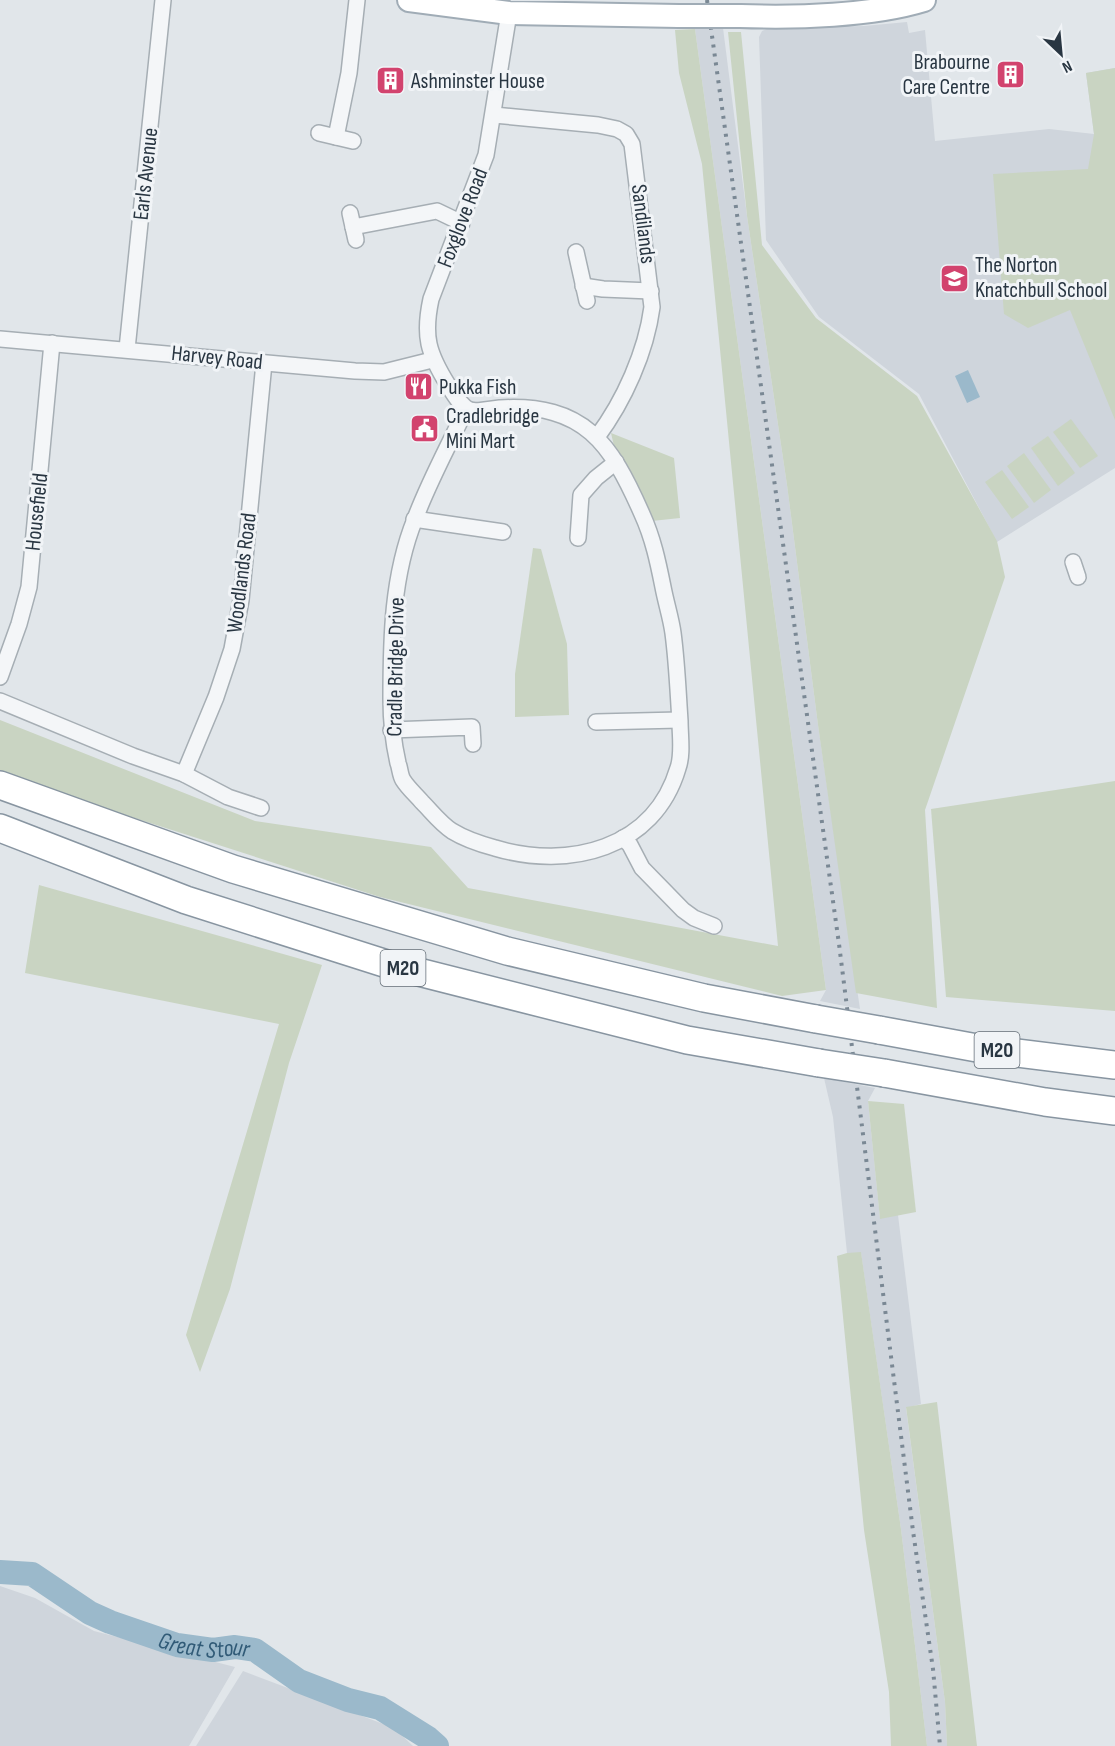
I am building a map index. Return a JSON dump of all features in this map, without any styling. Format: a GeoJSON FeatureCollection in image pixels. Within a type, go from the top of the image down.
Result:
{"type":"FeatureCollection","features":[{"type":"Feature","properties":{"kind":"highway","name":"M20"},"geometry":{"type":"LineString","coordinates":[[0,785],[233,869],[507,951],[704,998],[977,1048],[1115,1065]]}},
{"type":"Feature","properties":{"kind":"highway","name":"M20"},"geometry":{"type":"LineString","coordinates":[[0,828],[186,900],[387,964],[687,1040],[1045,1102],[1115,1111]]}},
{"type":"Feature","properties":{"kind":"main road"},"geometry":{"type":"LineString","coordinates":[[417,1],[509,13],[740,16],[853,13],[924,0]]}},
{"type":"Feature","properties":{"kind":"street","name":"Earls Avenue"},"geometry":{"type":"LineString","coordinates":[[127,349],[163,0]]}},
{"type":"Feature","properties":{"kind":"street"},"geometry":{"type":"LineString","coordinates":[[336,137],[349,73],[357,0]]}},
{"type":"Feature","properties":{"kind":"street","name":"Foxglove Road"},"geometry":{"type":"LineString","coordinates":[[469,410],[458,399],[432,360],[426,321],[432,299],[486,155],[509,13]]}},
{"type":"Feature","properties":{"kind":"street","name":"Sandilands"},"geometry":{"type":"LineString","coordinates":[[494,116],[597,125],[617,129],[626,134],[632,144],[651,291],[650,323],[633,376],[610,420],[597,437]]}},
{"type":"Feature","properties":{"kind":"street"},"geometry":{"type":"LineString","coordinates":[[319,133],[353,141]]}},
{"type":"Feature","properties":{"kind":"street"},"geometry":{"type":"LineString","coordinates":[[353,227],[437,211],[462,223]]}},
{"type":"Feature","properties":{"kind":"street"},"geometry":{"type":"LineString","coordinates":[[576,252],[587,301]]}},
{"type":"Feature","properties":{"kind":"street"},"geometry":{"type":"LineString","coordinates":[[583,286],[651,291]]}},
{"type":"Feature","properties":{"kind":"street","name":"Harvey Road"},"geometry":{"type":"LineString","coordinates":[[0,339],[355,371],[384,372],[432,360]]}},
{"type":"Feature","properties":{"kind":"street","name":"Housefield"},"geometry":{"type":"LineString","coordinates":[[0,677],[19,624],[29,587],[52,343]]}},
{"type":"Feature","properties":{"kind":"street","name":"Woodlands Road"},"geometry":{"type":"LineString","coordinates":[[184,774],[216,697],[234,639],[241,600],[264,363]]}},
{"type":"Feature","properties":{"kind":"street","name":"Cradle Bridge Drive"},"geometry":{"type":"LineString","coordinates":[[515,407],[539,409],[568,416],[597,437],[629,484],[657,554],[673,631],[677,669],[680,766],[662,804],[652,818],[609,847],[590,852],[543,857],[525,856],[505,851],[461,836],[437,819],[402,778],[391,730],[392,622],[400,568],[414,519],[462,417],[469,410],[515,407]]}},
{"type":"Feature","properties":{"kind":"street"},"geometry":{"type":"LineString","coordinates":[[578,538],[571,518],[581,495],[616,462]]}},
{"type":"Feature","properties":{"kind":"street"},"geometry":{"type":"LineString","coordinates":[[414,519],[475,535],[503,532]]}},
{"type":"Feature","properties":{"kind":"street"},"geometry":{"type":"LineString","coordinates":[[1072,562],[1078,577]]}},
{"type":"Feature","properties":{"kind":"street"},"geometry":{"type":"LineString","coordinates":[[0,701],[133,756],[184,774],[228,797],[261,808]]}},
{"type":"Feature","properties":{"kind":"street"},"geometry":{"type":"LineString","coordinates":[[596,722],[679,720]]}},
{"type":"Feature","properties":{"kind":"street"},"geometry":{"type":"LineString","coordinates":[[391,730],[472,727],[473,744]]}},
{"type":"Feature","properties":{"kind":"street"},"geometry":{"type":"LineString","coordinates":[[623,838],[630,845],[642,868],[683,909],[709,919]]}},
{"type":"Feature","properties":{"kind":"shaded area","name":"The Norton Knatchbull School"},"geometry":{"type":"Polygon","coordinates":[[[907,22],[909,33],[925,30],[935,141],[1049,129],[1094,134],[1086,73],[1115,68],[1115,468],[997,542],[919,394],[819,317],[766,240],[759,37],[762,31],[769,28],[864,26],[907,22]]]}},
{"type":"Feature","properties":{"kind":"shaded area"},"geometry":{"type":"Polygon","coordinates":[[[723,28],[818,725],[860,1009],[820,1001],[826,990],[695,29],[723,28]]]}},
{"type":"Feature","properties":{"kind":"shaded area"},"geometry":{"type":"Polygon","coordinates":[[[824,1078],[875,1088],[868,1101],[880,1218],[898,1215],[921,1404],[906,1408],[945,1702],[947,1746],[927,1746],[901,1529],[861,1253],[847,1253],[833,1117],[824,1078]]]}},
{"type":"Feature","properties":{"kind":"shaded area"},"geometry":{"type":"Polygon","coordinates":[[[0,1586],[35,1598],[94,1631],[235,1667],[189,1746],[0,1746],[0,1586]]]}},
{"type":"Feature","properties":{"kind":"shaded area"},"geometry":{"type":"Polygon","coordinates":[[[243,1671],[394,1728],[413,1746],[196,1746],[243,1671]]]}},
{"type":"Feature","properties":{"kind":"green space"},"geometry":{"type":"Polygon","coordinates":[[[695,29],[826,990],[782,996],[380,897],[0,773],[0,720],[255,821],[431,847],[468,888],[778,946],[702,164],[679,73],[675,30],[695,29]]]}},
{"type":"Feature","properties":{"kind":"green space"},"geometry":{"type":"Polygon","coordinates":[[[728,32],[741,32],[762,245],[816,318],[917,396],[997,541],[1005,577],[925,810],[937,1008],[856,993],[787,485],[747,216],[728,32]]]}},
{"type":"Feature","properties":{"kind":"green space"},"geometry":{"type":"Polygon","coordinates":[[[1115,68],[1115,420],[1070,310],[1028,328],[1004,314],[993,174],[1088,169],[1094,134],[1086,73],[1115,68]]]}},
{"type":"Feature","properties":{"kind":"green space"},"geometry":{"type":"Polygon","coordinates":[[[1071,419],[1098,456],[1080,468],[1053,432],[1071,419]]]}},
{"type":"Feature","properties":{"kind":"green space"},"geometry":{"type":"Polygon","coordinates":[[[611,433],[674,458],[680,518],[652,521],[638,486],[614,446],[611,433]]]}},
{"type":"Feature","properties":{"kind":"green space"},"geometry":{"type":"Polygon","coordinates":[[[1048,436],[1075,473],[1058,486],[1031,448],[1048,436]]]}},
{"type":"Feature","properties":{"kind":"green space"},"geometry":{"type":"Polygon","coordinates":[[[1024,453],[1051,490],[1034,503],[1007,466],[1024,453]]]}},
{"type":"Feature","properties":{"kind":"green space"},"geometry":{"type":"Polygon","coordinates":[[[1002,470],[1029,507],[1012,519],[985,482],[1002,470]]]}},
{"type":"Feature","properties":{"kind":"green space"},"geometry":{"type":"Polygon","coordinates":[[[533,548],[541,549],[567,644],[569,715],[515,717],[515,674],[533,548]]]}},
{"type":"Feature","properties":{"kind":"green space"},"geometry":{"type":"Polygon","coordinates":[[[1115,781],[1115,1011],[946,997],[931,809],[1115,781]]]}},
{"type":"Feature","properties":{"kind":"green space"},"geometry":{"type":"Polygon","coordinates":[[[39,885],[322,965],[289,1063],[230,1289],[200,1372],[186,1335],[279,1024],[25,973],[39,885]]]}},
{"type":"Feature","properties":{"kind":"green space"},"geometry":{"type":"Polygon","coordinates":[[[868,1101],[904,1104],[916,1212],[880,1219],[868,1101]]]}},
{"type":"Feature","properties":{"kind":"green space"},"geometry":{"type":"Polygon","coordinates":[[[861,1252],[901,1529],[927,1746],[891,1746],[889,1692],[864,1530],[837,1256],[861,1252]]]}},
{"type":"Feature","properties":{"kind":"green space"},"geometry":{"type":"Polygon","coordinates":[[[937,1402],[977,1746],[947,1746],[945,1702],[906,1407],[937,1402]]]}},
{"type":"Feature","properties":{"kind":"water"},"geometry":{"type":"Polygon","coordinates":[[[968,370],[980,397],[967,403],[955,376],[968,370]]]}},
{"type":"Feature","properties":{"kind":"waterway","name":"Great Stour"},"geometry":{"type":"LineString","coordinates":[[0,1572],[32,1574],[90,1613],[177,1645],[213,1650],[235,1647],[255,1650],[299,1681],[348,1700],[380,1708],[437,1746]]}},
{"type":"Feature","properties":{"kind":"railway"},"geometry":{"type":"LineString","coordinates":[[707,0],[839,944],[913,1531],[933,1669],[940,1746]]}},
{"type":"Feature","properties":{"kind":"place","name":"Brabourne Care Centre"},"geometry":{"type":"Point","coordinates":[1011,75]}},
{"type":"Feature","properties":{"kind":"place","name":"Ashminster House"},"geometry":{"type":"Point","coordinates":[390,81]}},
{"type":"Feature","properties":{"kind":"place","name":"The Norton Knatchbull School"},"geometry":{"type":"Point","coordinates":[954,278]}},
{"type":"Feature","properties":{"kind":"place","name":"Pukka Fish"},"geometry":{"type":"Point","coordinates":[418,387]}},
{"type":"Feature","properties":{"kind":"place","name":"Cradlebridge Mini Mart"},"geometry":{"type":"Point","coordinates":[425,429]}}]}
